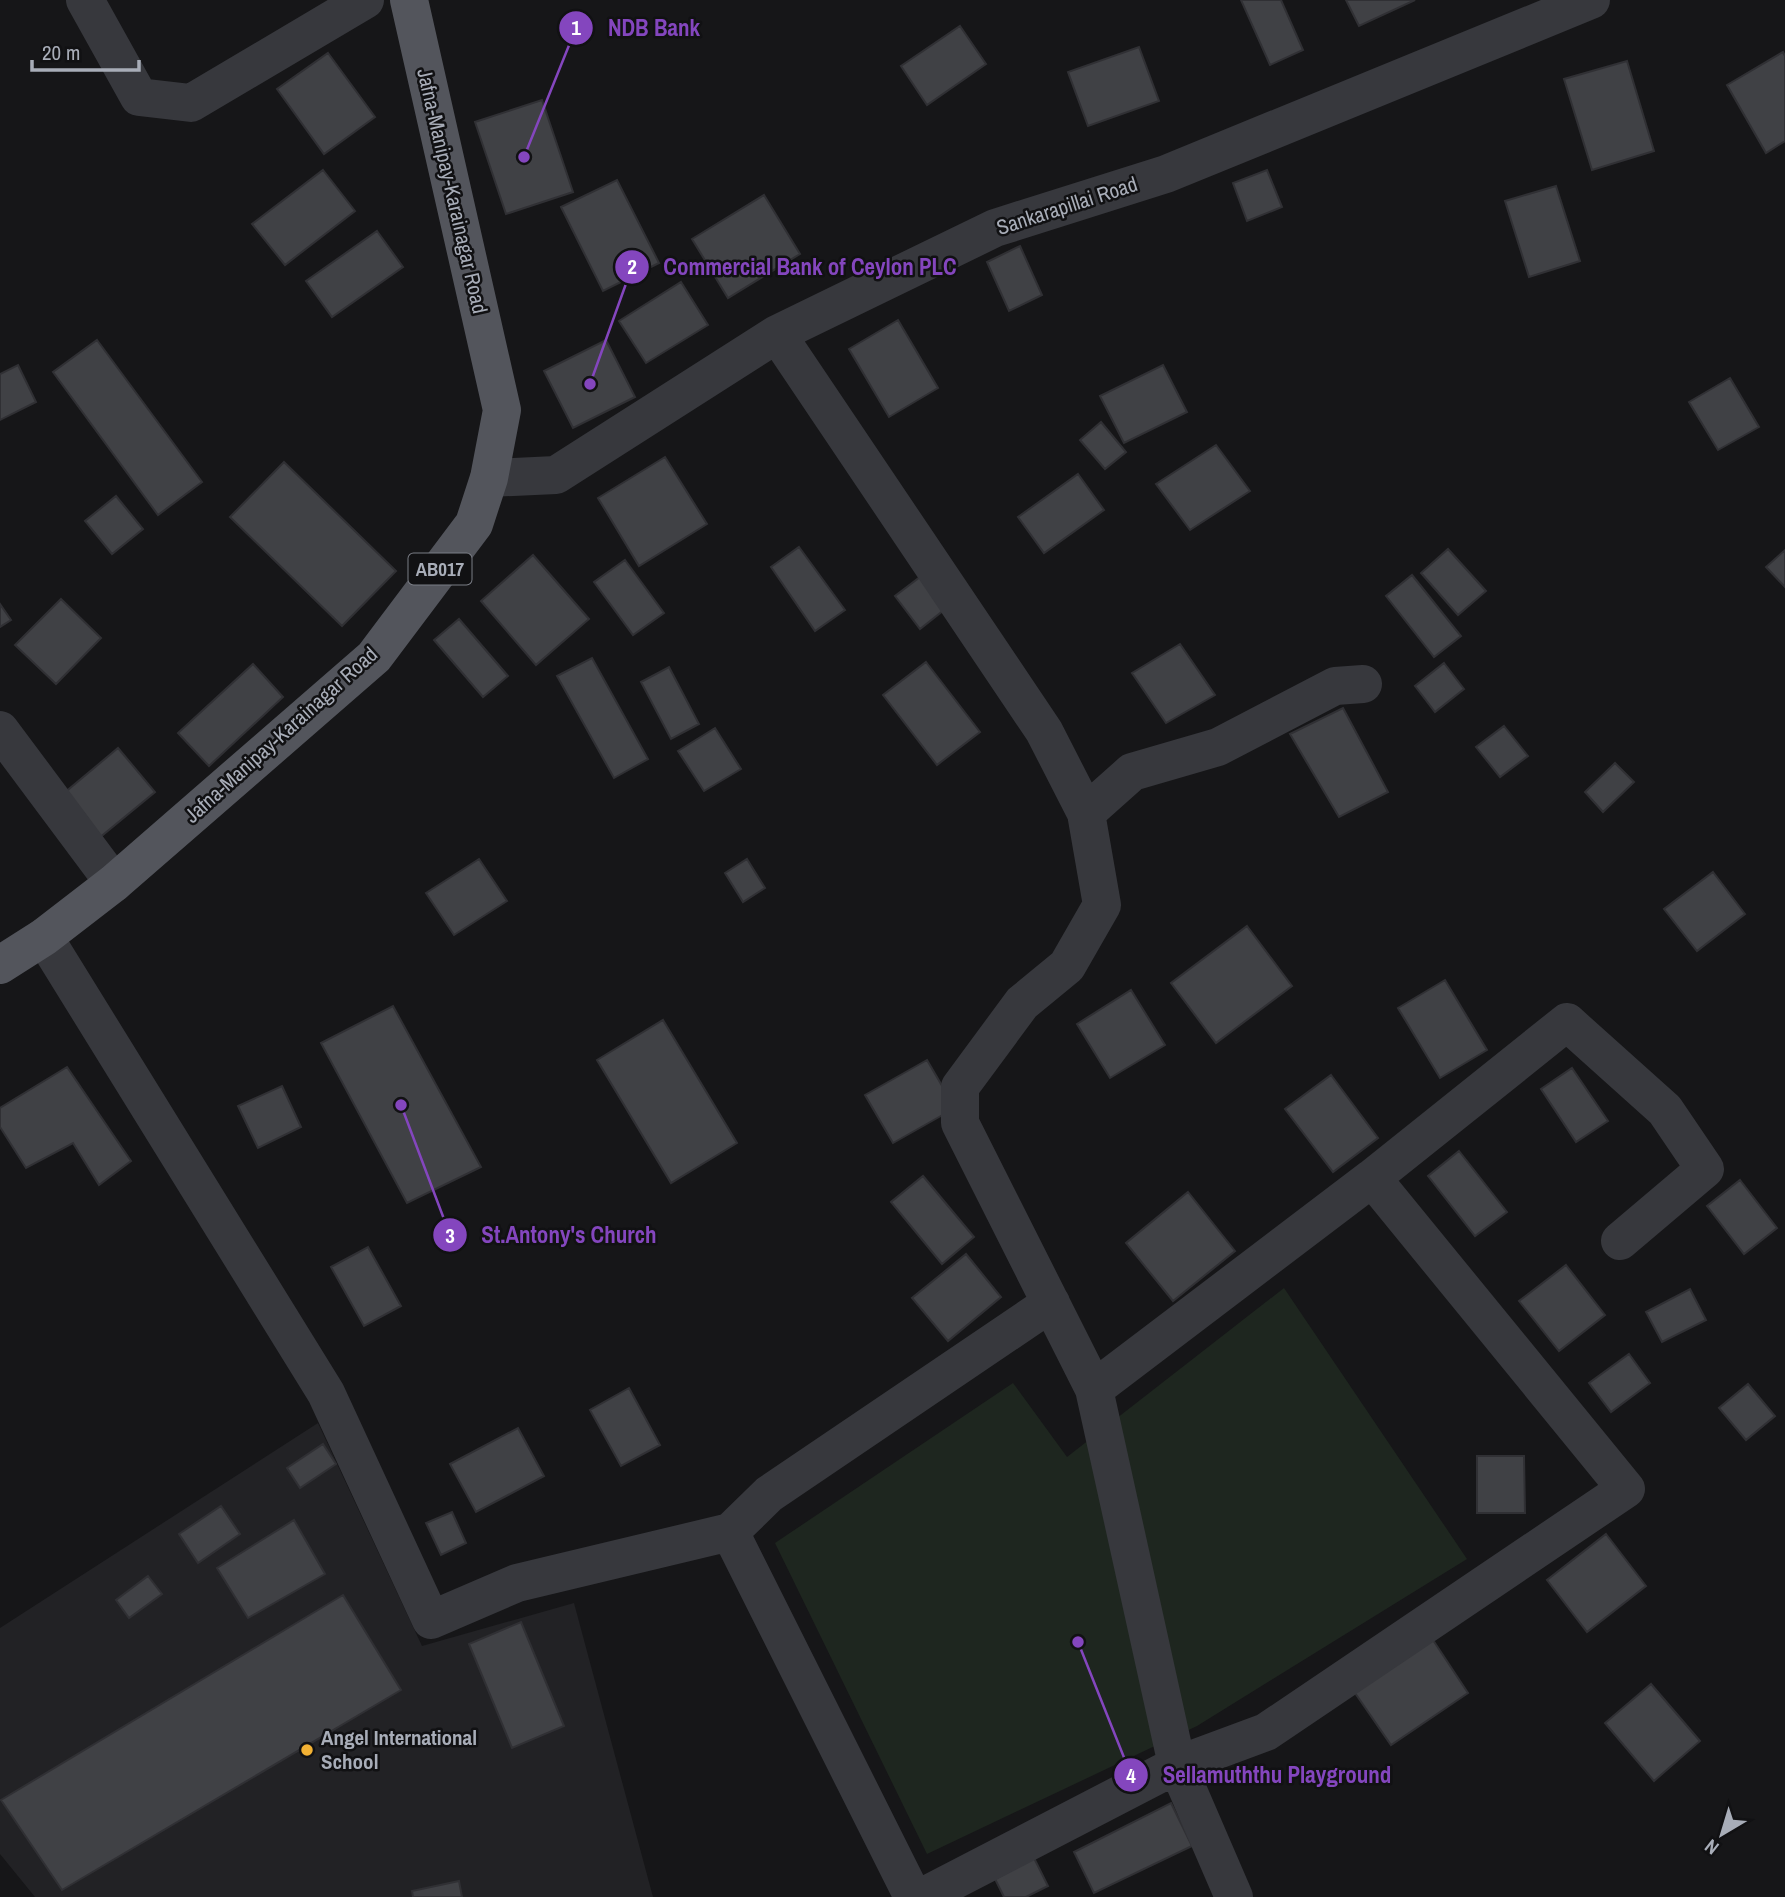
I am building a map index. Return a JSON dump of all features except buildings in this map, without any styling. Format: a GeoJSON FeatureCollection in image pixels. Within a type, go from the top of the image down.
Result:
{"type":"FeatureCollection","features":[{"type":"Feature","properties":{"kind":"main road","name":"Jafna-Manipay-Karainagar Road"},"geometry":{"type":"LineString","coordinates":[[0,965],[44,937],[114,883],[374,657],[474,524],[489,478],[502,410],[409,0]]}},
{"type":"Feature","properties":{"kind":"street"},"geometry":{"type":"LineString","coordinates":[[85,0],[139,97],[191,103],[365,0]]}},
{"type":"Feature","properties":{"kind":"street","name":"Sankarapillai Road"},"geometry":{"type":"LineString","coordinates":[[489,478],[556,475],[778,334],[996,228],[1166,174],[1591,0]]}},
{"type":"Feature","properties":{"kind":"street"},"geometry":{"type":"LineString","coordinates":[[778,334],[1044,731],[1086,813],[1102,905],[1067,966],[1023,1003],[960,1087],[960,1123],[1094,1389],[1177,1765],[1234,1897]]}},
{"type":"Feature","properties":{"kind":"street"},"geometry":{"type":"LineString","coordinates":[[1086,813],[1132,772],[1218,747],[1335,686],[1363,684]]}},
{"type":"Feature","properties":{"kind":"street"},"geometry":{"type":"LineString","coordinates":[[0,730],[114,883]]}},
{"type":"Feature","properties":{"kind":"street"},"geometry":{"type":"LineString","coordinates":[[44,937],[326,1393],[431,1620],[517,1583],[730,1532],[769,1494],[1051,1303]]}},
{"type":"Feature","properties":{"kind":"street"},"geometry":{"type":"LineString","coordinates":[[1094,1389],[1372,1178],[1567,1021],[1665,1111],[1705,1169],[1620,1241]]}},
{"type":"Feature","properties":{"kind":"street"},"geometry":{"type":"LineString","coordinates":[[922,1897],[1177,1765],[1266,1732],[1626,1489],[1372,1178]]}},
{"type":"Feature","properties":{"kind":"street"},"geometry":{"type":"LineString","coordinates":[[730,1532],[913,1897]]}},
{"type":"Feature","properties":{"kind":"shaded area"},"geometry":{"type":"Polygon","coordinates":[[[1284,1288],[1467,1559],[1197,1726],[927,1854],[775,1543],[1013,1383],[1067,1457],[1284,1288]]]}},
{"type":"Feature","properties":{"kind":"shaded area","name":"Angel International School"},"geometry":{"type":"Polygon","coordinates":[[[318,1423],[422,1646],[574,1603],[653,1897],[35,1897],[0,1854],[0,1628],[318,1423]]]}},
{"type":"Feature","properties":{"kind":"place","name":"NDB Bank"},"geometry":{"type":"Point","coordinates":[524,157]}},
{"type":"Feature","properties":{"kind":"place","name":"Commercial Bank of Ceylon PLC"},"geometry":{"type":"Point","coordinates":[590,384]}},
{"type":"Feature","properties":{"kind":"place","name":"St.Antony's Church"},"geometry":{"type":"Point","coordinates":[401,1105]}},
{"type":"Feature","properties":{"kind":"place","name":"Sellamuththu Playground"},"geometry":{"type":"Point","coordinates":[1078,1642]}},
{"type":"Feature","properties":{"kind":"place","name":"Angel International School"},"geometry":{"type":"Point","coordinates":[307,1750]}}]}
